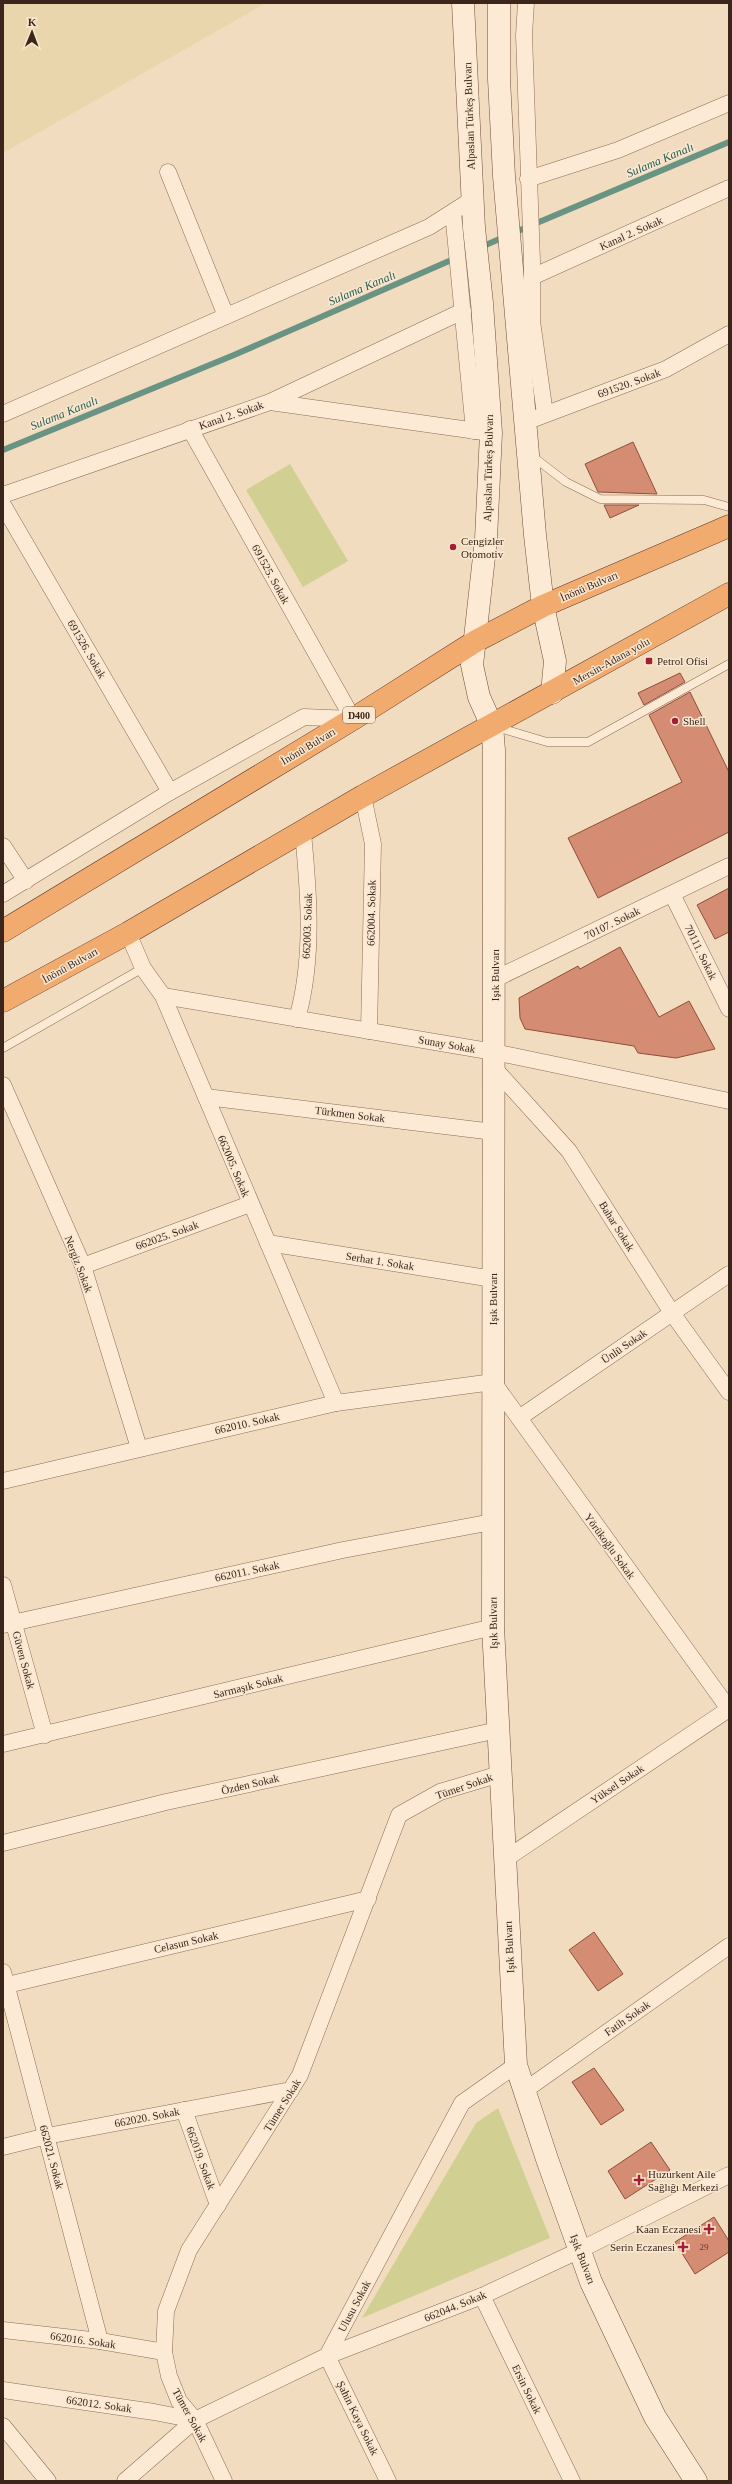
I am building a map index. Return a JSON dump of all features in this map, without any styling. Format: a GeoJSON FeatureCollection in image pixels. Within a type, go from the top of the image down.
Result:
{"type":"FeatureCollection","features":[{"type":"Feature","properties":{"kind":"highway","name":"İnönü Bulvarı"},"geometry":{"type":"LineString","coordinates":[[3,931],[353,719],[476,641],[543,606],[729,526]]}},
{"type":"Feature","properties":{"kind":"highway","name":"Mersin-Adana yolu"},"geometry":{"type":"LineString","coordinates":[[492,726],[552,694],[729,594]]}},
{"type":"Feature","properties":{"kind":"highway","name":"İnönü Bulvarı"},"geometry":{"type":"LineString","coordinates":[[3,1001],[128,933],[303,833],[363,796],[492,726]]}},
{"type":"Feature","properties":{"kind":"main road","name":"Alpaslan Türkeş Bulvarı"},"geometry":{"type":"LineString","coordinates":[[463,3],[474,228],[479,278],[486,539],[476,641],[472,665],[479,697],[492,726]]}},
{"type":"Feature","properties":{"kind":"main road"},"geometry":{"type":"LineString","coordinates":[[499,3],[499,79],[504,176],[526,274],[535,419],[528,453],[543,606],[548,623],[555,661],[552,694]]}},
{"type":"Feature","properties":{"kind":"main road","name":"Işık Bulvarı"},"geometry":{"type":"LineString","coordinates":[[492,726],[495,980],[492,1522],[493,1627],[504,1860],[516,2065],[591,2282],[655,2417],[696,2481]]}},
{"type":"Feature","properties":{"kind":"street"},"geometry":{"type":"LineString","coordinates":[[526,3],[524,35],[529,208],[526,274]]}},
{"type":"Feature","properties":{"kind":"street"},"geometry":{"type":"LineString","coordinates":[[528,179],[618,150],[729,103]]}},
{"type":"Feature","properties":{"kind":"street"},"geometry":{"type":"LineString","coordinates":[[168,172],[226,316]]}},
{"type":"Feature","properties":{"kind":"street","name":"Kanal 2. Sokak"},"geometry":{"type":"LineString","coordinates":[[526,274],[729,188]]}},
{"type":"Feature","properties":{"kind":"street"},"geometry":{"type":"LineString","coordinates":[[3,414],[430,227],[473,199]]}},
{"type":"Feature","properties":{"kind":"street"},"geometry":{"type":"LineString","coordinates":[[453,212],[460,292],[483,432]]}},
{"type":"Feature","properties":{"kind":"street"},"geometry":{"type":"LineString","coordinates":[[270,402],[463,311]]}},
{"type":"Feature","properties":{"kind":"street","name":"691520. Sokak"},"geometry":{"type":"LineString","coordinates":[[535,419],[666,369],[729,334]]}},
{"type":"Feature","properties":{"kind":"street","name":"Kanal 2. Sokak"},"geometry":{"type":"LineString","coordinates":[[3,494],[270,402],[483,432]]}},
{"type":"Feature","properties":{"kind":"street","name":"691525. Sokak"},"geometry":{"type":"LineString","coordinates":[[190,429],[353,719]]}},
{"type":"Feature","properties":{"kind":"street","name":"691526. Sokak"},"geometry":{"type":"LineString","coordinates":[[3,505],[170,792]]}},
{"type":"Feature","properties":{"kind":"street"},"geometry":{"type":"LineString","coordinates":[[3,894],[170,792],[304,717],[353,719]]}},
{"type":"Feature","properties":{"kind":"street","name":"662004. Sokak"},"geometry":{"type":"LineString","coordinates":[[363,796],[372,844],[369,1031]]}},
{"type":"Feature","properties":{"kind":"street","name":"662003. Sokak"},"geometry":{"type":"LineString","coordinates":[[297,1019],[304,993],[309,895],[303,833]]}},
{"type":"Feature","properties":{"kind":"street"},"geometry":{"type":"LineString","coordinates":[[3,846],[26,881]]}},
{"type":"Feature","properties":{"kind":"street","name":"70107. Sokak"},"geometry":{"type":"LineString","coordinates":[[495,980],[729,866]]}},
{"type":"Feature","properties":{"kind":"street","name":"70111. Sokak"},"geometry":{"type":"LineString","coordinates":[[672,894],[729,1009]]}},
{"type":"Feature","properties":{"kind":"street","name":"662005. Sokak"},"geometry":{"type":"LineString","coordinates":[[128,933],[143,968],[163,996],[250,1204],[336,1403]]}},
{"type":"Feature","properties":{"kind":"street","name":"Sunay Sokak"},"geometry":{"type":"LineString","coordinates":[[163,996],[369,1031],[494,1060],[729,1101]]}},
{"type":"Feature","properties":{"kind":"street","name":"Bahar Sokak"},"geometry":{"type":"LineString","coordinates":[[494,1060],[569,1151],[672,1313],[729,1392]]}},
{"type":"Feature","properties":{"kind":"street","name":"Nergiz Sokak"},"geometry":{"type":"LineString","coordinates":[[3,1085],[83,1266],[139,1448]]}},
{"type":"Feature","properties":{"kind":"street","name":"Türkmen Sokak"},"geometry":{"type":"LineString","coordinates":[[206,1097],[494,1132]]}},
{"type":"Feature","properties":{"kind":"street","name":"662025. Sokak"},"geometry":{"type":"LineString","coordinates":[[83,1266],[250,1204]]}},
{"type":"Feature","properties":{"kind":"street","name":"Serhat 1. Sokak"},"geometry":{"type":"LineString","coordinates":[[268,1243],[493,1279]]}},
{"type":"Feature","properties":{"kind":"street","name":"Ünlü Sokak"},"geometry":{"type":"LineString","coordinates":[[519,1418],[729,1274]]}},
{"type":"Feature","properties":{"kind":"street","name":"662010. Sokak"},"geometry":{"type":"LineString","coordinates":[[3,1481],[336,1403],[493,1382]]}},
{"type":"Feature","properties":{"kind":"street","name":"Yörükoğlu Sokak"},"geometry":{"type":"LineString","coordinates":[[493,1382],[729,1709]]}},
{"type":"Feature","properties":{"kind":"street","name":"662011. Sokak"},"geometry":{"type":"LineString","coordinates":[[8,1624],[343,1550],[492,1522]]}},
{"type":"Feature","properties":{"kind":"street","name":"Güven Sokak"},"geometry":{"type":"LineString","coordinates":[[3,1585],[8,1624],[45,1735]]}},
{"type":"Feature","properties":{"kind":"street","name":"Sarmaşık Sokak"},"geometry":{"type":"LineString","coordinates":[[3,1744],[493,1627]]}},
{"type":"Feature","properties":{"kind":"street","name":"Yüksel Sokak"},"geometry":{"type":"LineString","coordinates":[[504,1860],[729,1709]]}},
{"type":"Feature","properties":{"kind":"street","name":"Özden Sokak"},"geometry":{"type":"LineString","coordinates":[[3,1843],[166,1802],[498,1730]]}},
{"type":"Feature","properties":{"kind":"street","name":"Tümer Sokak"},"geometry":{"type":"LineString","coordinates":[[224,2481],[195,2420],[179,2400],[169,2376],[164,2352],[166,2311],[189,2250],[300,2075],[399,1815],[440,1792],[500,1774]]}},
{"type":"Feature","properties":{"kind":"street","name":"Celasun Sokak"},"geometry":{"type":"LineString","coordinates":[[4,1981],[368,1899]]}},
{"type":"Feature","properties":{"kind":"street","name":"Fatih Sokak"},"geometry":{"type":"LineString","coordinates":[[524,2091],[729,1946]]}},
{"type":"Feature","properties":{"kind":"street","name":"662021. Sokak"},"geometry":{"type":"LineString","coordinates":[[4,1981],[47,2136],[100,2341]]}},
{"type":"Feature","properties":{"kind":"street","name":"Ulusu Sokak"},"geometry":{"type":"LineString","coordinates":[[327,2356],[462,2103],[516,2065]]}},
{"type":"Feature","properties":{"kind":"street","name":"662020. Sokak"},"geometry":{"type":"LineString","coordinates":[[3,2147],[47,2136],[291,2090]]}},
{"type":"Feature","properties":{"kind":"street","name":"662019. Sokak"},"geometry":{"type":"LineString","coordinates":[[184,2110],[218,2205]]}},
{"type":"Feature","properties":{"kind":"street","name":"662044. Sokak"},"geometry":{"type":"LineString","coordinates":[[327,2356],[482,2296],[727,2180]]}},
{"type":"Feature","properties":{"kind":"street","name":"Ersin Sokak"},"geometry":{"type":"LineString","coordinates":[[482,2296],[572,2481]]}},
{"type":"Feature","properties":{"kind":"street","name":"662016. Sokak"},"geometry":{"type":"LineString","coordinates":[[3,2330],[100,2341],[164,2352]]}},
{"type":"Feature","properties":{"kind":"street"},"geometry":{"type":"LineString","coordinates":[[125,2481],[195,2420],[327,2356]]}},
{"type":"Feature","properties":{"kind":"street","name":"Şahin Kaya Sokak"},"geometry":{"type":"LineString","coordinates":[[327,2356],[388,2481]]}},
{"type":"Feature","properties":{"kind":"street","name":"662012. Sokak"},"geometry":{"type":"LineString","coordinates":[[3,2390],[154,2412],[195,2420]]}},
{"type":"Feature","properties":{"kind":"street"},"geometry":{"type":"LineString","coordinates":[[3,2426],[48,2481]]}},
{"type":"Feature","properties":{"kind":"lane"},"geometry":{"type":"LineString","coordinates":[[528,453],[566,482],[600,499],[704,500],[729,507]]}},
{"type":"Feature","properties":{"kind":"lane"},"geometry":{"type":"LineString","coordinates":[[492,726],[547,742],[588,742],[729,664]]}},
{"type":"Feature","properties":{"kind":"lane"},"geometry":{"type":"LineString","coordinates":[[3,1048],[143,968]]}},
{"type":"Feature","properties":{"kind":"shaded area"},"geometry":{"type":"Polygon","coordinates":[[[3,3],[266,3],[3,153],[3,3]]]}},
{"type":"Feature","properties":{"kind":"shaded area"},"geometry":{"type":"Polygon","coordinates":[[[290,464],[348,561],[303,587],[246,490],[290,464]]]}},
{"type":"Feature","properties":{"kind":"shaded area"},"geometry":{"type":"Polygon","coordinates":[[[498,2108],[550,2238],[362,2318],[476,2123],[498,2108]]]}},
{"type":"Feature","properties":{"kind":"building"},"geometry":{"type":"Polygon","coordinates":[[[633,442],[657,494],[598,492],[585,464],[633,442]]]}},
{"type":"Feature","properties":{"kind":"building"},"geometry":{"type":"Polygon","coordinates":[[[604,505],[639,505],[610,518],[604,505]]]}},
{"type":"Feature","properties":{"kind":"building"},"geometry":{"type":"Polygon","coordinates":[[[680,673],[685,682],[644,705],[638,693],[680,673]]]}},
{"type":"Feature","properties":{"kind":"building"},"geometry":{"type":"Polygon","coordinates":[[[690,692],[729,772],[729,832],[598,898],[568,838],[682,782],[649,715],[690,692]]]}},
{"type":"Feature","properties":{"kind":"building"},"geometry":{"type":"Polygon","coordinates":[[[729,888],[729,932],[715,939],[697,905],[729,888]]]}},
{"type":"Feature","properties":{"kind":"building"},"geometry":{"type":"Polygon","coordinates":[[[620,947],[659,1017],[689,1001],[715,1049],[676,1058],[638,1053],[634,1046],[525,1029],[520,1018],[519,998],[578,966],[580,969],[620,947]]]}},
{"type":"Feature","properties":{"kind":"building"},"geometry":{"type":"Polygon","coordinates":[[[594,1932],[623,1974],[598,1991],[569,1950],[594,1932]]]}},
{"type":"Feature","properties":{"kind":"building"},"geometry":{"type":"Polygon","coordinates":[[[594,2068],[624,2110],[601,2125],[572,2082],[594,2068]]]}},
{"type":"Feature","properties":{"kind":"building"},"geometry":{"type":"Polygon","coordinates":[[[651,2142],[670,2170],[625,2199],[608,2171],[651,2142]]]}},
{"type":"Feature","properties":{"kind":"building"},"geometry":{"type":"Polygon","coordinates":[[[714,2217],[729,2241],[729,2252],[695,2274],[675,2242],[714,2217]]]}},
{"type":"Feature","properties":{"kind":"waterway","name":"Sulama Kanalı"},"geometry":{"type":"LineString","coordinates":[[513,233],[729,142]]}},
{"type":"Feature","properties":{"kind":"waterway","name":"Sulama Kanalı"},"geometry":{"type":"LineString","coordinates":[[3,450],[234,355],[504,237]]}},
{"type":"Feature","properties":{"kind":"place","name":"Cengizler Otomotiv"},"geometry":{"type":"Point","coordinates":[453,547]}},
{"type":"Feature","properties":{"kind":"place","name":"Petrol Ofisi"},"geometry":{"type":"Point","coordinates":[649,661]}},
{"type":"Feature","properties":{"kind":"place","name":"Shell"},"geometry":{"type":"Point","coordinates":[675,721]}},
{"type":"Feature","properties":{"kind":"place","name":"Huzurkent Aile Sağlığı Merkezi"},"geometry":{"type":"Point","coordinates":[639,2180]}},
{"type":"Feature","properties":{"kind":"place","name":"Kaan Eczanesi"},"geometry":{"type":"Point","coordinates":[709,2229]}},
{"type":"Feature","properties":{"kind":"place","name":"Serin Eczanesi"},"geometry":{"type":"Point","coordinates":[683,2247]}}]}
